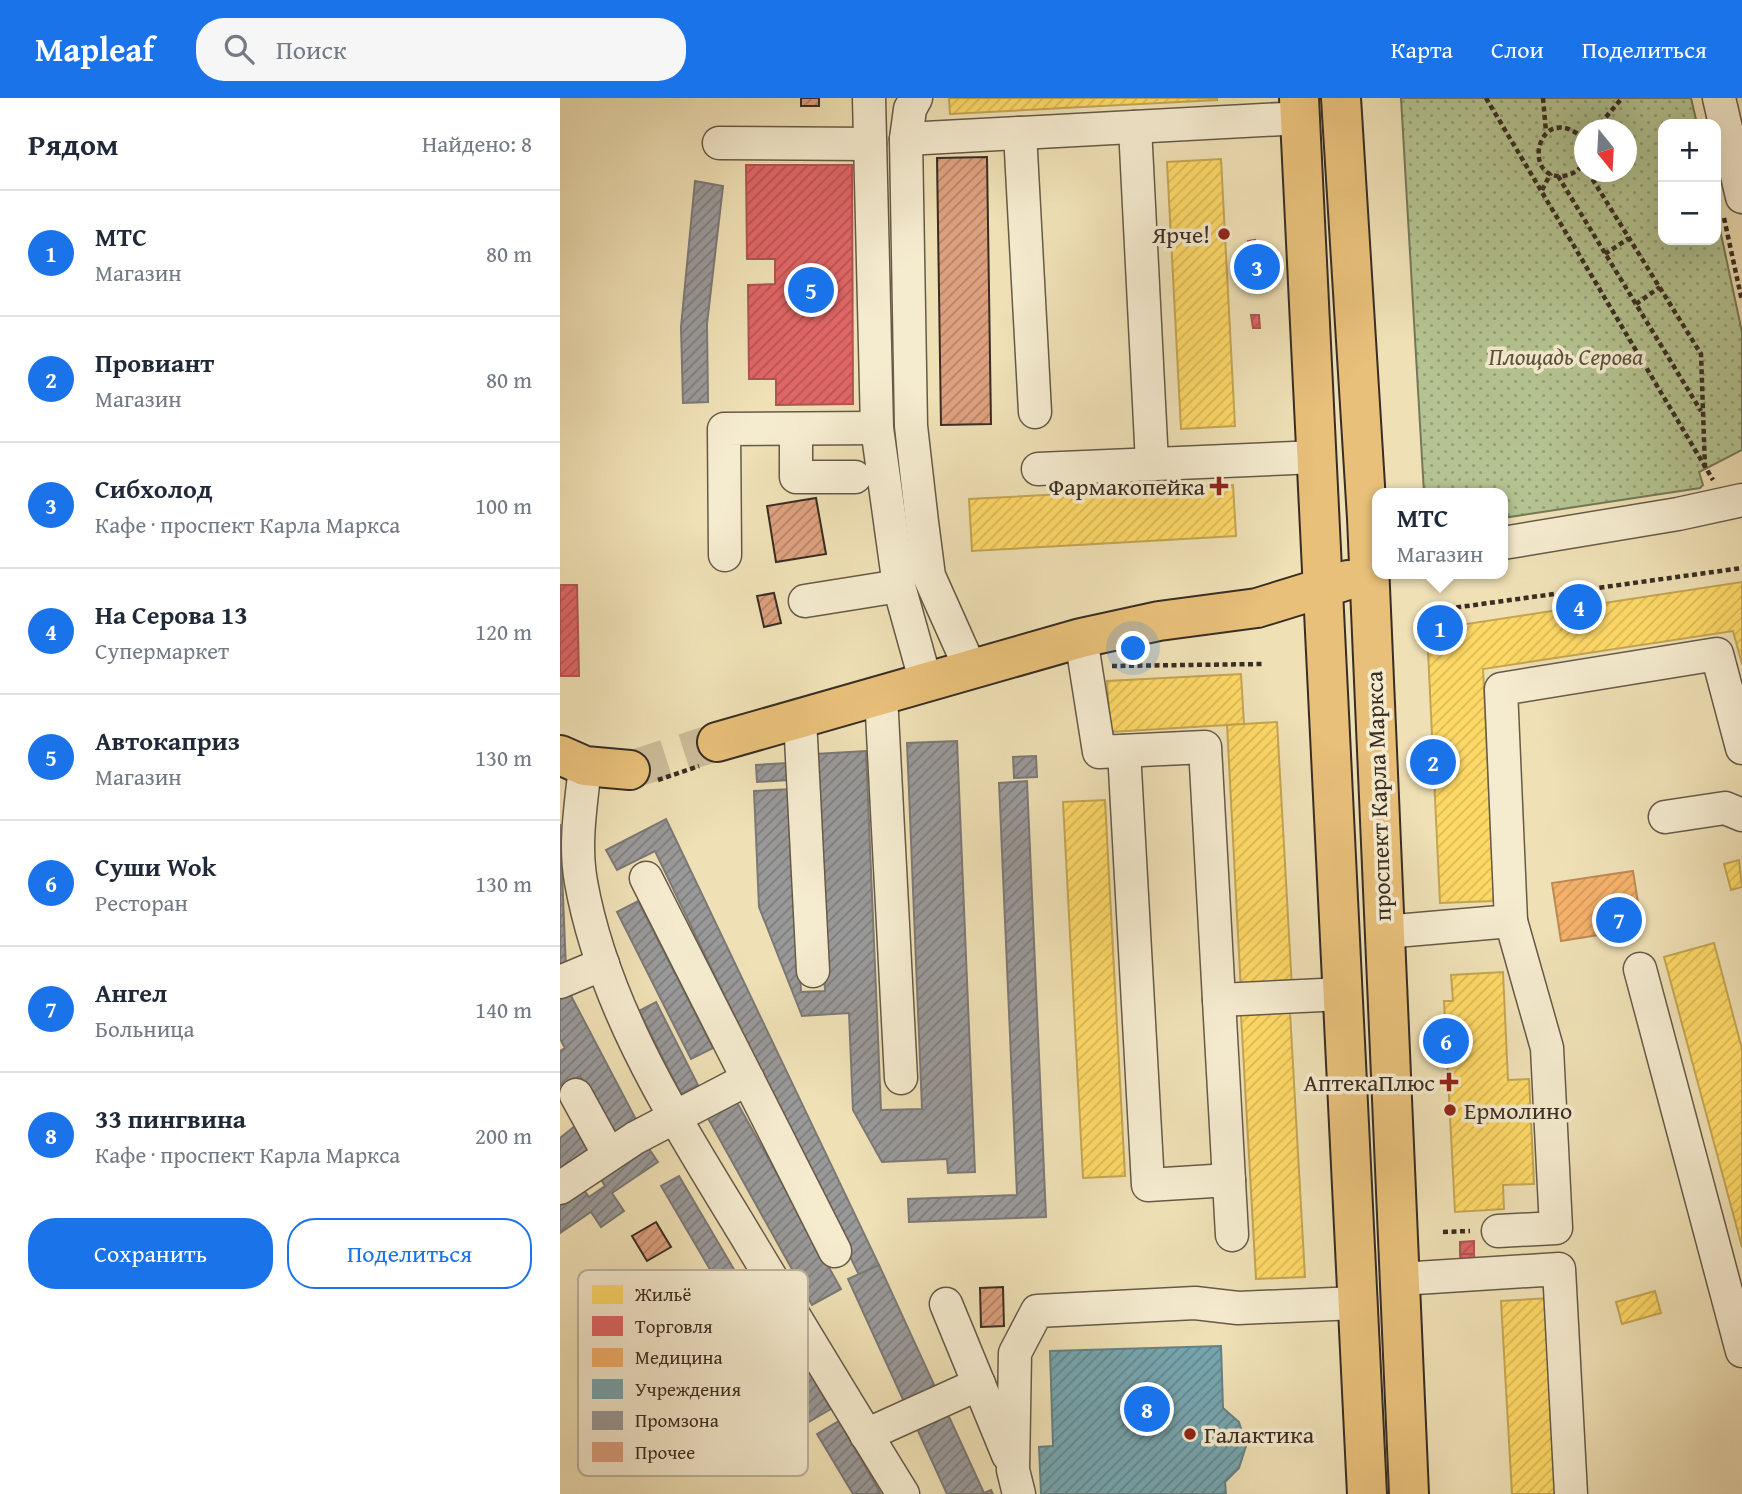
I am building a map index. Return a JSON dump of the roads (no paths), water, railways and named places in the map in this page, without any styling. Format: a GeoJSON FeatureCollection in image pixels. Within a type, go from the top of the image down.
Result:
{"type":"FeatureCollection","features":[{"type":"Feature","properties":{"kind":"main road","name":"проспект Карла Маркса"},"geometry":{"type":"LineString","coordinates":[[1341,98],[1372,557]]}},
{"type":"Feature","properties":{"kind":"main road","name":"проспект Карла Маркса"},"geometry":{"type":"LineString","coordinates":[[1300,108],[1367,1494]]}},
{"type":"Feature","properties":{"kind":"main road"},"geometry":{"type":"LineString","coordinates":[[717,742],[1081,638],[1159,621],[1256,608],[1372,572]]}},
{"type":"Feature","properties":{"kind":"main road","name":"проспект Карла Маркса"},"geometry":{"type":"LineString","coordinates":[[1373,579],[1384,932],[1409,1494]]}},
{"type":"Feature","properties":{"kind":"main road"},"geometry":{"type":"LineString","coordinates":[[573,761],[630,770]]}},
{"type":"Feature","properties":{"kind":"street"},"geometry":{"type":"LineString","coordinates":[[869,98],[877,428],[899,586],[926,683]]}},
{"type":"Feature","properties":{"kind":"street"},"geometry":{"type":"LineString","coordinates":[[916,98],[910,109],[906,139],[911,426],[929,576],[971,670]]}},
{"type":"Feature","properties":{"kind":"street"},"geometry":{"type":"LineString","coordinates":[[1720,98],[1732,202]]}},
{"type":"Feature","properties":{"kind":"street"},"geometry":{"type":"LineString","coordinates":[[906,139],[1135,127],[1300,108]]}},
{"type":"Feature","properties":{"kind":"street"},"geometry":{"type":"LineString","coordinates":[[1135,127],[1153,463]]}},
{"type":"Feature","properties":{"kind":"street"},"geometry":{"type":"LineString","coordinates":[[1020,133],[1035,412]]}},
{"type":"Feature","properties":{"kind":"street"},"geometry":{"type":"LineString","coordinates":[[719,143],[870,144]]}},
{"type":"Feature","properties":{"kind":"street"},"geometry":{"type":"LineString","coordinates":[[725,555],[724,429],[877,428]]}},
{"type":"Feature","properties":{"kind":"street"},"geometry":{"type":"LineString","coordinates":[[796,429],[796,477],[855,477]]}},
{"type":"Feature","properties":{"kind":"street"},"geometry":{"type":"LineString","coordinates":[[1038,469],[1317,457]]}},
{"type":"Feature","properties":{"kind":"street"},"geometry":{"type":"LineString","coordinates":[[1508,542],[1678,514],[1731,494]]}},
{"type":"Feature","properties":{"kind":"street"},"geometry":{"type":"LineString","coordinates":[[804,601],[899,586]]}},
{"type":"Feature","properties":{"kind":"street"},"geometry":{"type":"LineString","coordinates":[[1081,638],[1099,752],[1205,747],[1232,1235]]}},
{"type":"Feature","properties":{"kind":"street"},"geometry":{"type":"LineString","coordinates":[[1498,1231],[1556,1228],[1547,1048],[1511,921],[1501,689],[1717,654],[1742,748]]}},
{"type":"Feature","properties":{"kind":"street"},"geometry":{"type":"LineString","coordinates":[[881,695],[901,1078]]}},
{"type":"Feature","properties":{"kind":"street"},"geometry":{"type":"LineString","coordinates":[[800,719],[813,971]]}},
{"type":"Feature","properties":{"kind":"street"},"geometry":{"type":"LineString","coordinates":[[1124,751],[1148,1185],[1229,1180]]}},
{"type":"Feature","properties":{"kind":"street"},"geometry":{"type":"LineString","coordinates":[[573,761],[580,881],[603,964],[633,1038],[674,1116],[767,1270]]}},
{"type":"Feature","properties":{"kind":"street"},"geometry":{"type":"LineString","coordinates":[[1665,817],[1725,808],[1742,815]]}},
{"type":"Feature","properties":{"kind":"street"},"geometry":{"type":"LineString","coordinates":[[646,878],[835,1251]]}},
{"type":"Feature","properties":{"kind":"street"},"geometry":{"type":"LineString","coordinates":[[1384,932],[1511,921]]}},
{"type":"Feature","properties":{"kind":"street"},"geometry":{"type":"LineString","coordinates":[[560,982],[603,964]]}},
{"type":"Feature","properties":{"kind":"street"},"geometry":{"type":"LineString","coordinates":[[1640,969],[1742,1351]]}},
{"type":"Feature","properties":{"kind":"street"},"geometry":{"type":"LineString","coordinates":[[1219,1000],[1343,994]]}},
{"type":"Feature","properties":{"kind":"street"},"geometry":{"type":"LineString","coordinates":[[560,1188],[674,1116],[747,1079]]}},
{"type":"Feature","properties":{"kind":"street"},"geometry":{"type":"LineString","coordinates":[[576,1095],[609,1155]]}},
{"type":"Feature","properties":{"kind":"street"},"geometry":{"type":"LineString","coordinates":[[1401,1279],[1559,1269],[1571,1494]]}},
{"type":"Feature","properties":{"kind":"street"},"geometry":{"type":"LineString","coordinates":[[1016,1482],[1015,1353],[1037,1311],[1195,1303],[1238,1308],[1357,1303]]}},
{"type":"Feature","properties":{"kind":"street"},"geometry":{"type":"LineString","coordinates":[[946,1304],[1016,1482]]}},
{"type":"Feature","properties":{"kind":"street"},"geometry":{"type":"LineString","coordinates":[[808,1339],[903,1494]]}},
{"type":"Feature","properties":{"kind":"street"},"geometry":{"type":"LineString","coordinates":[[866,1435],[979,1384]]}},
{"type":"Feature","properties":{"kind":"tunnel"},"geometry":{"type":"LineString","coordinates":[[630,770],[717,742]]}},
{"type":"Feature","properties":{"kind":"place","name":"Ярче!"},"geometry":{"type":"Point","coordinates":[1224,234]}},
{"type":"Feature","properties":{"kind":"place","name":"Сибхолод"},"geometry":{"type":"Point","coordinates":[1257,267]}},
{"type":"Feature","properties":{"kind":"place","name":"Автокаприз"},"geometry":{"type":"Point","coordinates":[811,290]}},
{"type":"Feature","properties":{"kind":"place","name":"Фармакопейка"},"geometry":{"type":"Point","coordinates":[1219,486]}},
{"type":"Feature","properties":{"kind":"place","name":"На Серова 13"},"geometry":{"type":"Point","coordinates":[1579,607]}},
{"type":"Feature","properties":{"kind":"place","name":"МТС"},"geometry":{"type":"Point","coordinates":[1440,628]}},
{"type":"Feature","properties":{"kind":"place","name":"Провиант"},"geometry":{"type":"Point","coordinates":[1433,762]}},
{"type":"Feature","properties":{"kind":"place","name":"Ангел"},"geometry":{"type":"Point","coordinates":[1619,920]}},
{"type":"Feature","properties":{"kind":"place","name":"Суши Wok"},"geometry":{"type":"Point","coordinates":[1446,1041]}},
{"type":"Feature","properties":{"kind":"place","name":"АптекаПлюс"},"geometry":{"type":"Point","coordinates":[1449,1082]}},
{"type":"Feature","properties":{"kind":"place","name":"Ермолино"},"geometry":{"type":"Point","coordinates":[1450,1110]}},
{"type":"Feature","properties":{"kind":"place","name":"33 пингвина"},"geometry":{"type":"Point","coordinates":[1147,1409]}},
{"type":"Feature","properties":{"kind":"place","name":"Галактика"},"geometry":{"type":"Point","coordinates":[1190,1434]}},
{"type":"Feature","properties":{"kind":"park label","name":"Площадь Серова"},"geometry":{"type":"Point","coordinates":[1566,356]}}]}
